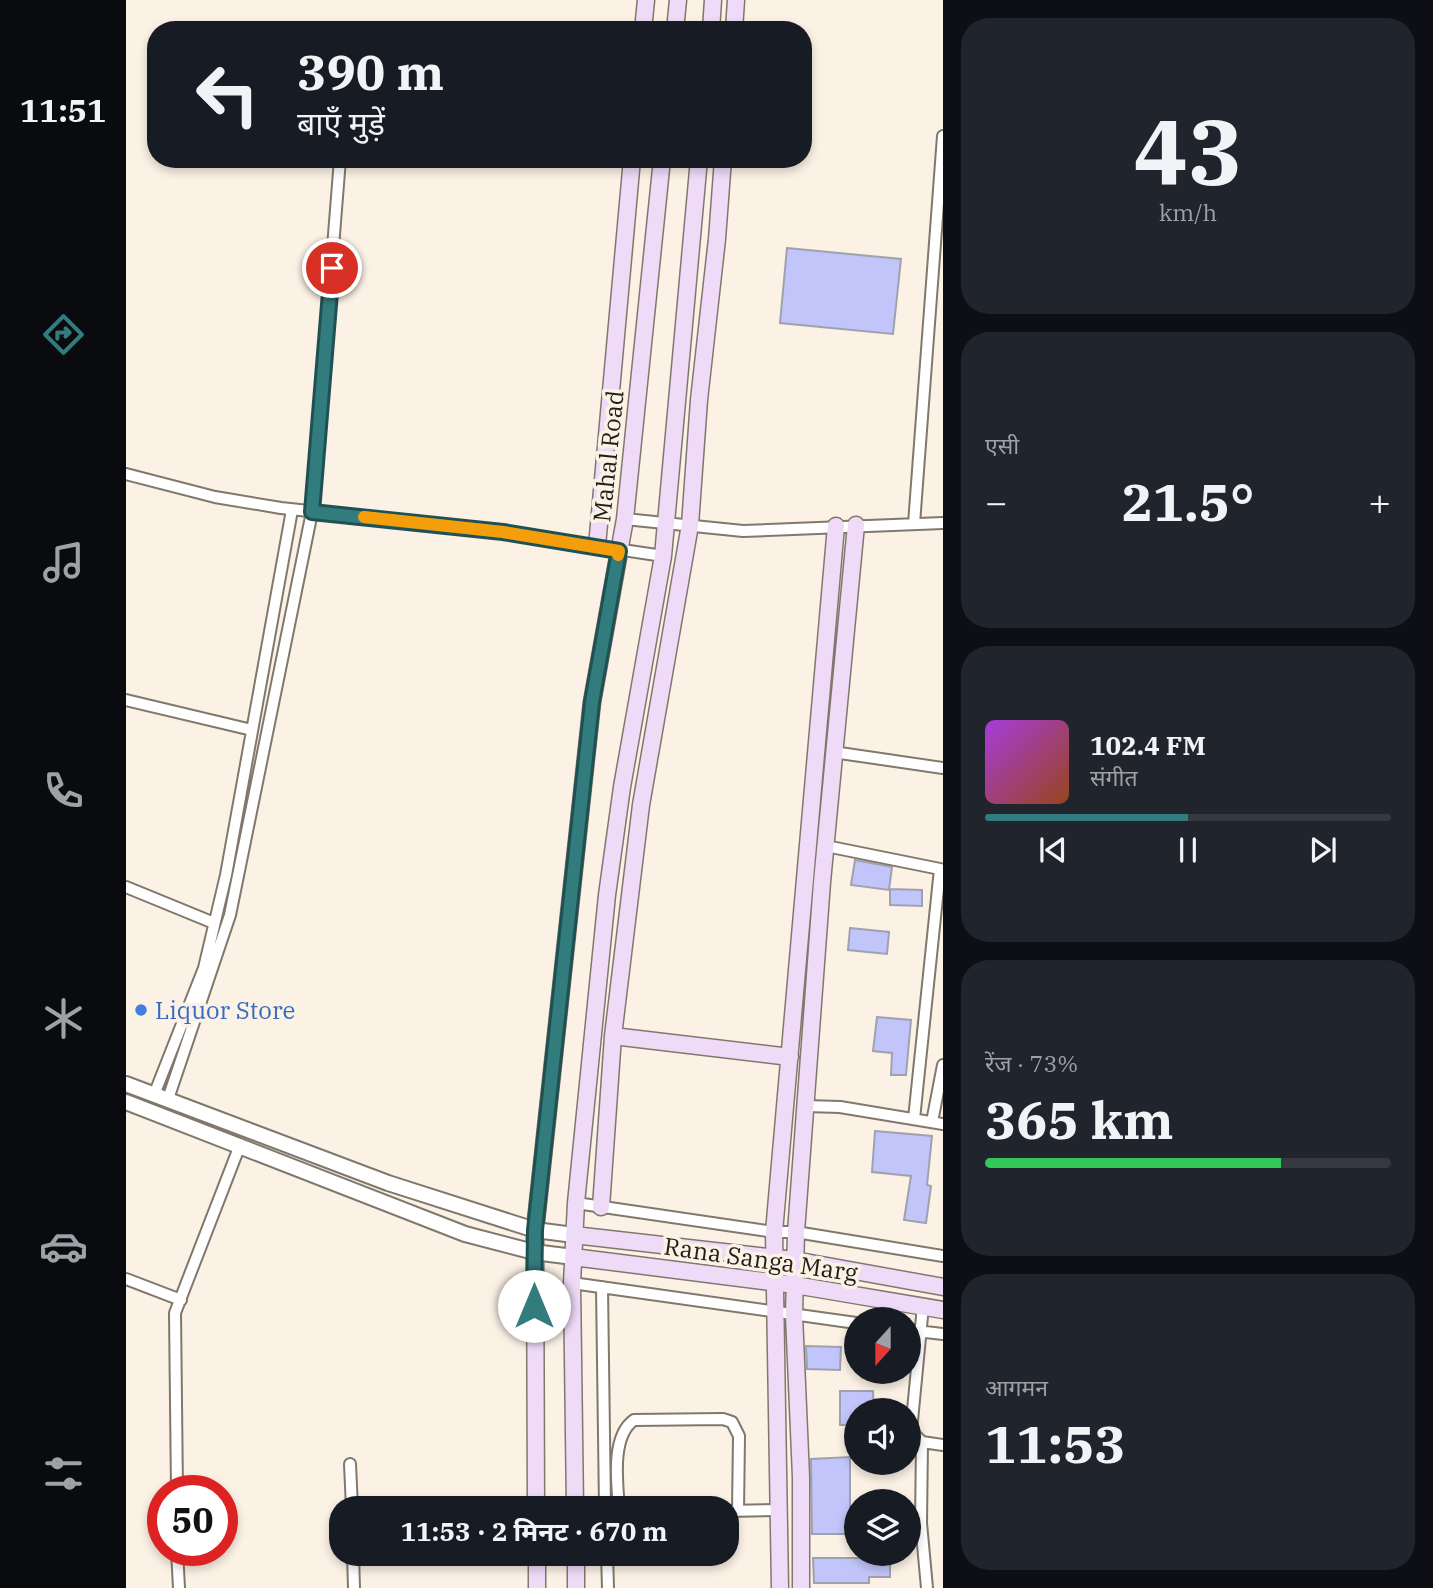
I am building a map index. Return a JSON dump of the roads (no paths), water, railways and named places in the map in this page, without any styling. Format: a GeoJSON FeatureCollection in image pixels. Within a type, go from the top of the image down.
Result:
{"type":"FeatureCollection","features":[{"type":"Feature","properties":{"kind":"main road"},"geometry":{"type":"LineString","coordinates":[[644,21],[646,0]]}},
{"type":"Feature","properties":{"kind":"main road"},"geometry":{"type":"LineString","coordinates":[[676,21],[678,0]]}},
{"type":"Feature","properties":{"kind":"main road"},"geometry":{"type":"LineString","coordinates":[[711,21],[713,0]]}},
{"type":"Feature","properties":{"kind":"main road"},"geometry":{"type":"LineString","coordinates":[[735,21],[736,0]]}},
{"type":"Feature","properties":{"kind":"main road"},"geometry":{"type":"LineString","coordinates":[[597,547],[631,168]]}},
{"type":"Feature","properties":{"kind":"main road","name":"Mahal Road"},"geometry":{"type":"LineString","coordinates":[[536,1496],[535,1230],[592,702],[625,519],[661,168]]}},
{"type":"Feature","properties":{"kind":"main road"},"geometry":{"type":"LineString","coordinates":[[575,1496],[572,1283],[576,1203],[604,925],[622,787],[663,556],[698,168]]}},
{"type":"Feature","properties":{"kind":"main road"},"geometry":{"type":"LineString","coordinates":[[601,1207],[613,1036],[641,805],[690,525],[698,400],[722,168]]}},
{"type":"Feature","properties":{"kind":"main road"},"geometry":{"type":"LineString","coordinates":[[801,1588],[801,1477],[794,1260],[833,752],[856,525]]}},
{"type":"Feature","properties":{"kind":"main road"},"geometry":{"type":"LineString","coordinates":[[780,1588],[774,1232],[836,526]]}},
{"type":"Feature","properties":{"kind":"main road"},"geometry":{"type":"LineString","coordinates":[[604,925],[626,928]]}},
{"type":"Feature","properties":{"kind":"main road"},"geometry":{"type":"LineString","coordinates":[[613,1036],[790,1057]]}},
{"type":"Feature","properties":{"kind":"main road","name":"Rana Sanga Marg"},"geometry":{"type":"LineString","coordinates":[[575,1235],[794,1260],[943,1287]]}},
{"type":"Feature","properties":{"kind":"main road","name":"Rana Sanga Marg"},"geometry":{"type":"LineString","coordinates":[[573,1257],[775,1282],[943,1310]]}},
{"type":"Feature","properties":{"kind":"main road"},"geometry":{"type":"LineString","coordinates":[[537,1566],[537,1588]]}},
{"type":"Feature","properties":{"kind":"main road"},"geometry":{"type":"LineString","coordinates":[[576,1566],[576,1588]]}},
{"type":"Feature","properties":{"kind":"street"},"geometry":{"type":"LineString","coordinates":[[914,524],[943,136]]}},
{"type":"Feature","properties":{"kind":"street"},"geometry":{"type":"LineString","coordinates":[[161,1097],[230,915],[312,512],[339,168]]}},
{"type":"Feature","properties":{"kind":"street"},"geometry":{"type":"LineString","coordinates":[[126,474],[215,497],[292,510],[503,532],[663,556]]}},
{"type":"Feature","properties":{"kind":"street"},"geometry":{"type":"LineString","coordinates":[[161,1097],[204,968],[252,730],[292,510]]}},
{"type":"Feature","properties":{"kind":"street"},"geometry":{"type":"LineString","coordinates":[[625,519],[743,531],[943,523]]}},
{"type":"Feature","properties":{"kind":"street"},"geometry":{"type":"LineString","coordinates":[[126,700],[252,730]]}},
{"type":"Feature","properties":{"kind":"street"},"geometry":{"type":"LineString","coordinates":[[833,752],[943,768]]}},
{"type":"Feature","properties":{"kind":"street"},"geometry":{"type":"LineString","coordinates":[[826,846],[941,869],[914,1119]]}},
{"type":"Feature","properties":{"kind":"street"},"geometry":{"type":"LineString","coordinates":[[126,887],[214,923]]}},
{"type":"Feature","properties":{"kind":"street"},"geometry":{"type":"LineString","coordinates":[[806,1106],[840,1107],[938,1123],[943,1065]]}},
{"type":"Feature","properties":{"kind":"street"},"geometry":{"type":"LineString","coordinates":[[126,1084],[388,1183],[535,1230],[575,1235]]}},
{"type":"Feature","properties":{"kind":"street"},"geometry":{"type":"LineString","coordinates":[[126,1102],[465,1234],[534,1252],[573,1257]]}},
{"type":"Feature","properties":{"kind":"street"},"geometry":{"type":"LineString","coordinates":[[177,1475],[176,1313],[240,1145]]}},
{"type":"Feature","properties":{"kind":"street"},"geometry":{"type":"LineString","coordinates":[[576,1203],[774,1232],[796,1232],[943,1256]]}},
{"type":"Feature","properties":{"kind":"street"},"geometry":{"type":"LineString","coordinates":[[126,1279],[181,1300]]}},
{"type":"Feature","properties":{"kind":"street"},"geometry":{"type":"LineString","coordinates":[[572,1283],[844,1321]]}},
{"type":"Feature","properties":{"kind":"street"},"geometry":{"type":"LineString","coordinates":[[602,1287],[605,1496]]}},
{"type":"Feature","properties":{"kind":"street"},"geometry":{"type":"LineString","coordinates":[[921,1323],[923,1306]]}},
{"type":"Feature","properties":{"kind":"street"},"geometry":{"type":"LineString","coordinates":[[921,1331],[943,1335]]}},
{"type":"Feature","properties":{"kind":"street"},"geometry":{"type":"LineString","coordinates":[[915,1384],[911,1432],[922,1442],[943,1445]]}},
{"type":"Feature","properties":{"kind":"street"},"geometry":{"type":"LineString","coordinates":[[619,1496],[620,1440],[624,1426],[634,1420],[723,1419],[732,1422],[739,1436],[733,1496]]}},
{"type":"Feature","properties":{"kind":"street"},"geometry":{"type":"LineString","coordinates":[[922,1442],[921,1522],[927,1588]]}},
{"type":"Feature","properties":{"kind":"street"},"geometry":{"type":"LineString","coordinates":[[350,1464],[351,1496]]}},
{"type":"Feature","properties":{"kind":"street"},"geometry":{"type":"LineString","coordinates":[[739,1511],[780,1510]]}},
{"type":"Feature","properties":{"kind":"street"},"geometry":{"type":"LineString","coordinates":[[178,1566],[179,1588]]}},
{"type":"Feature","properties":{"kind":"street"},"geometry":{"type":"LineString","coordinates":[[353,1566],[354,1588]]}},
{"type":"Feature","properties":{"kind":"street"},"geometry":{"type":"LineString","coordinates":[[607,1566],[608,1588]]}},
{"type":"Feature","properties":{"kind":"place","name":"Liquor Store"},"geometry":{"type":"Point","coordinates":[141,1010]}}]}
